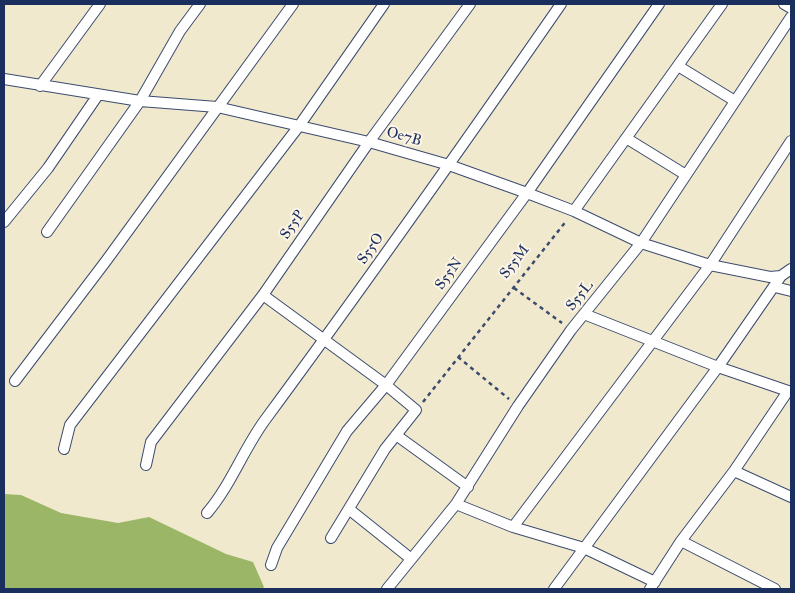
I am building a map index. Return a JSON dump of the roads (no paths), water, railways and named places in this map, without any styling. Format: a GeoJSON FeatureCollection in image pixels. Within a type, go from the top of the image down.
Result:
{"type":"FeatureCollection","features":[{"type":"Feature","properties":{"kind":"street"},"geometry":{"type":"LineString","coordinates":[[40,86],[100,4]]}},
{"type":"Feature","properties":{"kind":"street"},"geometry":{"type":"LineString","coordinates":[[47,232],[140,101],[180,31],[200,4]]}},
{"type":"Feature","properties":{"kind":"street"},"geometry":{"type":"LineString","coordinates":[[15,381],[106,261],[293,4]]}},
{"type":"Feature","properties":{"kind":"street"},"geometry":{"type":"LineString","coordinates":[[64,449],[70,424],[300,126],[384,4]]}},
{"type":"Feature","properties":{"kind":"street","name":"S55P"},"geometry":{"type":"LineString","coordinates":[[146,465],[151,442],[264,295],[369,142],[470,4]]}},
{"type":"Feature","properties":{"kind":"street","name":"S55O"},"geometry":{"type":"LineString","coordinates":[[207,513],[219,498],[263,423],[325,340],[561,4]]}},
{"type":"Feature","properties":{"kind":"street","name":"S55N"},"geometry":{"type":"LineString","coordinates":[[272,565],[277,548],[347,431],[386,385],[527,193],[659,4]]}},
{"type":"Feature","properties":{"kind":"street"},"geometry":{"type":"LineString","coordinates":[[574,211],[722,4]]}},
{"type":"Feature","properties":{"kind":"street"},"geometry":{"type":"LineString","coordinates":[[784,4],[791,8]]}},
{"type":"Feature","properties":{"kind":"street","name":"S55L"},"geometry":{"type":"LineString","coordinates":[[387,589],[468,488],[518,406],[571,330],[641,243],[791,17]]}},
{"type":"Feature","properties":{"kind":"street"},"geometry":{"type":"LineString","coordinates":[[678,66],[735,101]]}},
{"type":"Feature","properties":{"kind":"street","name":"Oe7B"},"geometry":{"type":"LineString","coordinates":[[4,79],[140,101],[217,107],[369,142],[449,165],[527,193],[574,211],[641,243],[710,265],[770,277],[781,276]]}},
{"type":"Feature","properties":{"kind":"street"},"geometry":{"type":"LineString","coordinates":[[4,222],[48,168],[98,95]]}},
{"type":"Feature","properties":{"kind":"street"},"geometry":{"type":"LineString","coordinates":[[626,138],[686,175]]}},
{"type":"Feature","properties":{"kind":"street"},"geometry":{"type":"LineString","coordinates":[[513,527],[710,265],[791,141]]}},
{"type":"Feature","properties":{"kind":"street"},"geometry":{"type":"LineString","coordinates":[[554,589],[718,368],[781,276],[791,268]]}},
{"type":"Feature","properties":{"kind":"street"},"geometry":{"type":"LineString","coordinates":[[775,287],[791,291]]}},
{"type":"Feature","properties":{"kind":"street"},"geometry":{"type":"LineString","coordinates":[[264,295],[386,385],[416,410],[385,450],[350,510],[331,538]]}},
{"type":"Feature","properties":{"kind":"street"},"geometry":{"type":"LineString","coordinates":[[456,504],[513,527],[584,548],[652,586],[681,540],[734,471],[790,392],[718,368],[584,314]]}},
{"type":"Feature","properties":{"kind":"street"},"geometry":{"type":"LineString","coordinates":[[396,435],[468,488]]}},
{"type":"Feature","properties":{"kind":"street"},"geometry":{"type":"LineString","coordinates":[[734,471],[791,497]]}},
{"type":"Feature","properties":{"kind":"street"},"geometry":{"type":"LineString","coordinates":[[350,510],[410,558]]}},
{"type":"Feature","properties":{"kind":"street"},"geometry":{"type":"LineString","coordinates":[[681,540],[775,589]]}}]}
